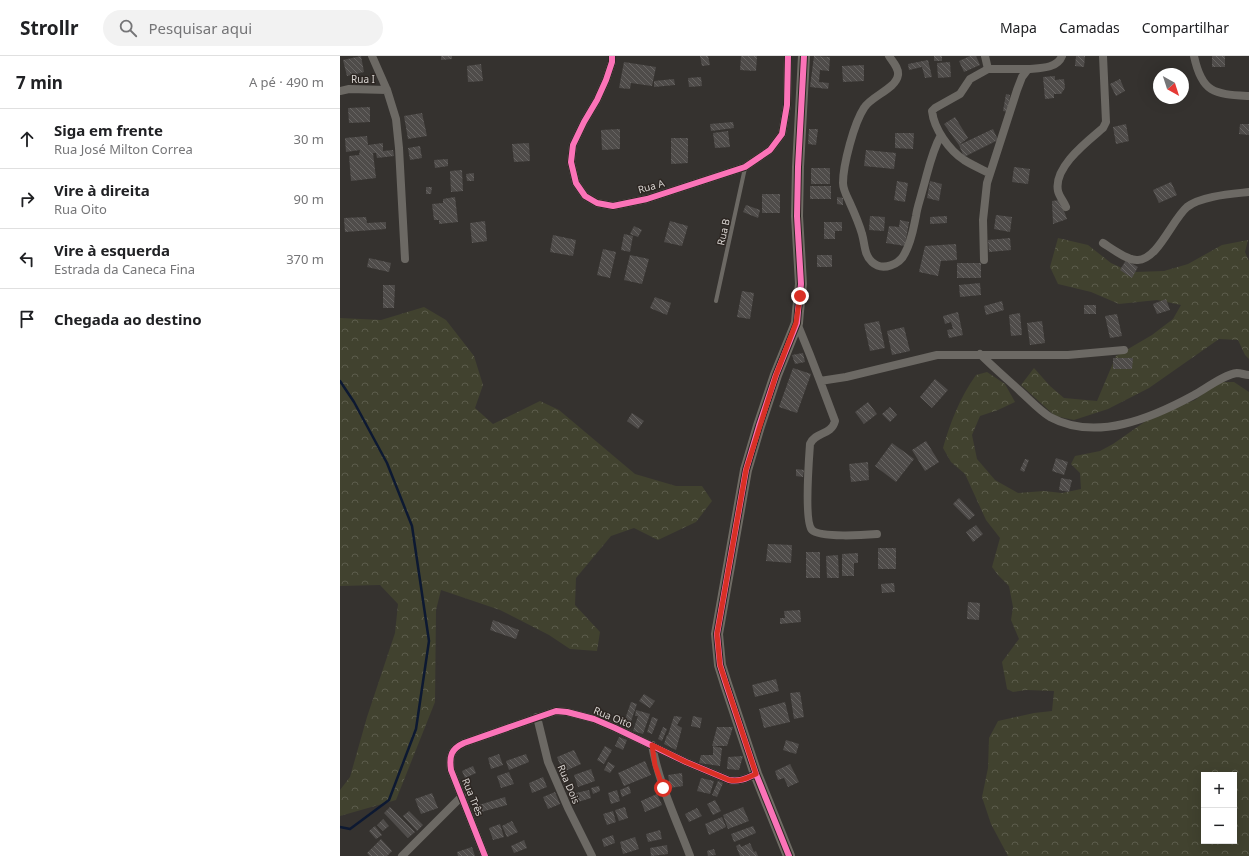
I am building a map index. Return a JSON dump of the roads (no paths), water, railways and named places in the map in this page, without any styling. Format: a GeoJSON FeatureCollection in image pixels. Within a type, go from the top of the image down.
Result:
{"type":"FeatureCollection","features":[{"type":"Feature","properties":{"kind":"street"},"geometry":{"type":"LineString","coordinates":[[372,56],[387,90],[396,119],[405,259]]}},
{"type":"Feature","properties":{"kind":"street","name":"Rua A"},"geometry":{"type":"LineString","coordinates":[[612,56],[612,62],[606,80],[573,145],[572,162],[576,183],[585,196],[597,203],[613,206],[647,199],[745,167],[770,150],[782,134],[787,105],[788,56]]}},
{"type":"Feature","properties":{"kind":"street"},"geometry":{"type":"LineString","coordinates":[[789,856],[756,774],[720,665],[717,634],[746,470],[776,375],[796,323],[802,284],[797,216],[804,56]]}},
{"type":"Feature","properties":{"kind":"street"},"geometry":{"type":"LineString","coordinates":[[889,56],[898,74],[890,87],[874,98],[864,108],[855,126],[844,173],[843,185],[856,215],[863,236],[866,253],[872,263],[879,266],[890,267],[901,260],[905,254],[914,233],[916,216],[934,149],[941,135]]}},
{"type":"Feature","properties":{"kind":"street"},"geometry":{"type":"LineString","coordinates":[[985,56],[988,69]]}},
{"type":"Feature","properties":{"kind":"street"},"geometry":{"type":"LineString","coordinates":[[989,173],[964,160],[953,151],[941,135],[933,118],[932,111],[960,94],[970,79],[988,69],[1028,69],[1050,66],[1057,63],[1062,56]]}},
{"type":"Feature","properties":{"kind":"street"},"geometry":{"type":"LineString","coordinates":[[1066,207],[1058,190],[1059,178],[1070,158],[1103,128],[1106,122],[1103,56]]}},
{"type":"Feature","properties":{"kind":"street"},"geometry":{"type":"LineString","coordinates":[[1194,56],[1200,77],[1206,85],[1217,93],[1225,95],[1249,96]]}},
{"type":"Feature","properties":{"kind":"street"},"geometry":{"type":"LineString","coordinates":[[984,260],[983,220],[986,184],[1016,90],[1022,77],[1028,69]]}},
{"type":"Feature","properties":{"kind":"street","name":"Rua I"},"geometry":{"type":"LineString","coordinates":[[340,91],[349,89],[387,90]]}},
{"type":"Feature","properties":{"kind":"street"},"geometry":{"type":"LineString","coordinates":[[1102,243],[1131,259],[1138,260],[1148,257],[1158,246],[1178,217],[1188,207],[1209,198],[1249,192]]}},
{"type":"Feature","properties":{"kind":"street"},"geometry":{"type":"LineString","coordinates":[[796,323],[835,421],[834,427],[816,437],[810,444],[809,525],[812,530],[818,534],[841,536],[877,534]]}},
{"type":"Feature","properties":{"kind":"street"},"geometry":{"type":"LineString","coordinates":[[820,381],[840,378],[937,355],[1068,355],[1124,350]]}},
{"type":"Feature","properties":{"kind":"street"},"geometry":{"type":"LineString","coordinates":[[980,354],[1037,407],[1065,424],[1076,427],[1093,428],[1128,423],[1167,408],[1222,378],[1236,373],[1249,375]]}},
{"type":"Feature","properties":{"kind":"street","name":"Rua Oito"},"geometry":{"type":"LineString","coordinates":[[457,746],[556,711],[572,713],[608,725],[686,762],[729,780],[742,780],[756,774]]}},
{"type":"Feature","properties":{"kind":"street","name":"Rua Dois"},"geometry":{"type":"LineString","coordinates":[[537,717],[548,762],[568,808],[592,856]]}},
{"type":"Feature","properties":{"kind":"street"},"geometry":{"type":"LineString","coordinates":[[652,745],[655,765],[690,856]]}},
{"type":"Feature","properties":{"kind":"street","name":"Rua Três"},"geometry":{"type":"LineString","coordinates":[[457,746],[451,754],[451,770],[485,856]]}},
{"type":"Feature","properties":{"kind":"street"},"geometry":{"type":"LineString","coordinates":[[402,856],[462,796]]}},
{"type":"Feature","properties":{"kind":"lane","name":"Rua B"},"geometry":{"type":"LineString","coordinates":[[716,300],[745,167]]}},
{"type":"Feature","properties":{"kind":"waterway"},"geometry":{"type":"LineString","coordinates":[[340,381],[354,402],[387,463],[412,526],[429,641],[416,729],[389,800],[350,829],[340,827]]}}]}
